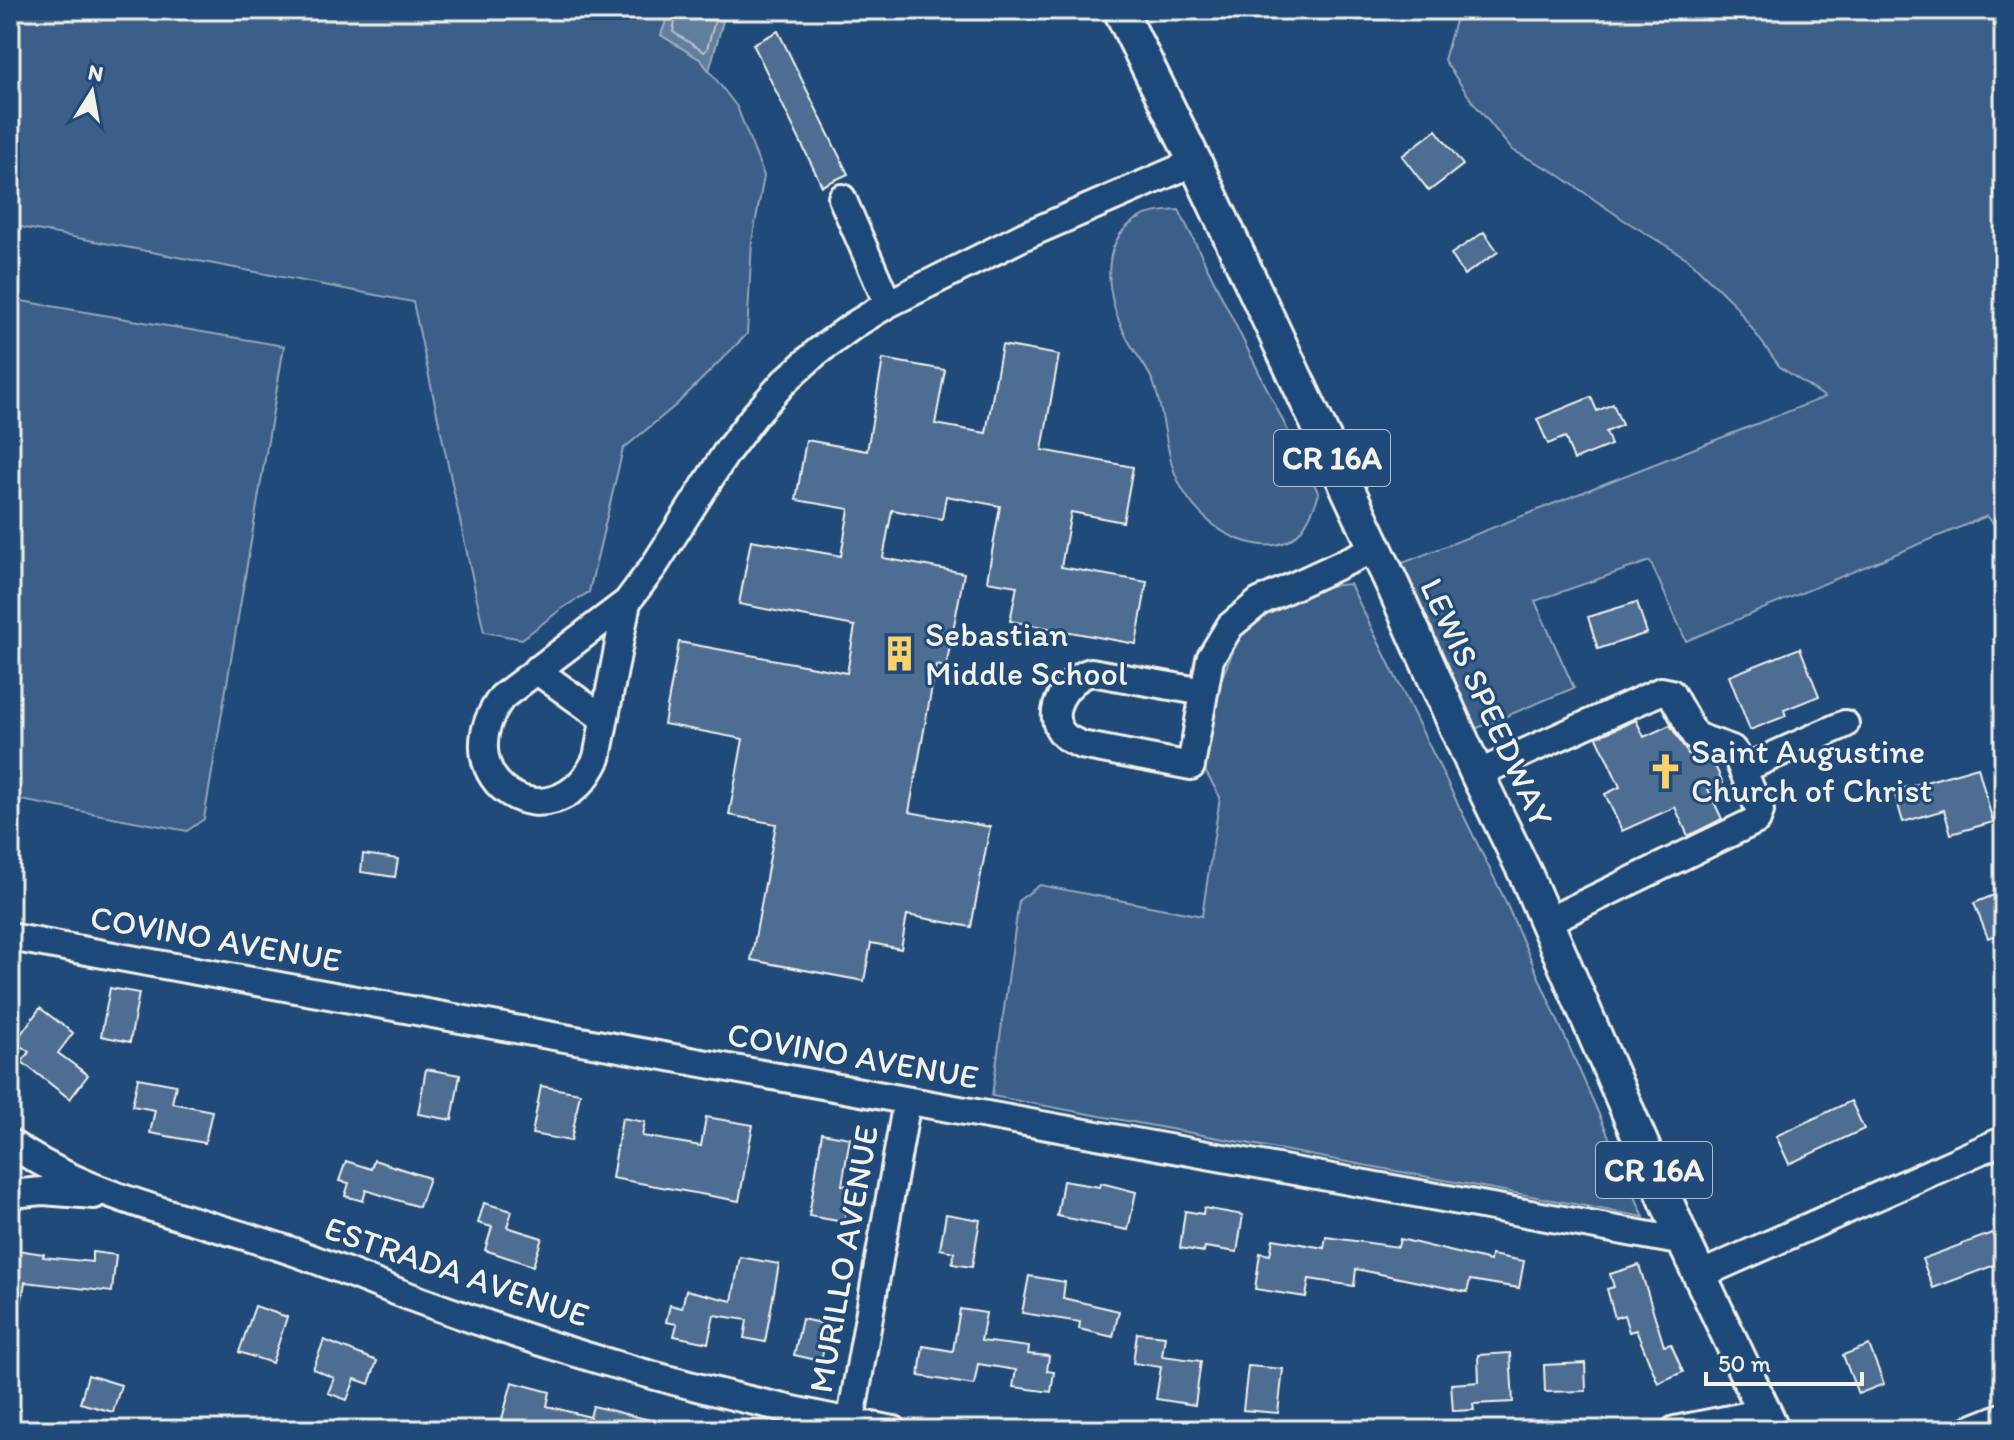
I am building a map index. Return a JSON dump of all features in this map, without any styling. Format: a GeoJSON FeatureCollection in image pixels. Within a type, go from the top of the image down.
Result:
{"type":"FeatureCollection","features":[{"type":"Feature","properties":{"kind":"main road","name":"LEWIS SPEEDWAY"},"geometry":{"type":"LineString","coordinates":[[1120,10],[1195,162],[1546,922],[1684,1242],[1769,1421]]}},
{"type":"Feature","properties":{"kind":"street"},"geometry":{"type":"LineString","coordinates":[[627,602],[597,758],[588,778],[577,789],[547,803],[530,801],[503,788],[492,777],[484,760],[484,731],[489,714],[502,697],[627,602],[754,416],[784,382],[817,352],[888,304],[1024,236],[1195,162]]}},
{"type":"Feature","properties":{"kind":"street"},"geometry":{"type":"LineString","coordinates":[[842,198],[888,304]]}},
{"type":"Feature","properties":{"kind":"street"},"geometry":{"type":"LineString","coordinates":[[1204,692],[1091,672],[1067,685],[1059,702],[1057,720],[1066,737],[1081,745],[1191,766],[1210,659],[1224,634],[1243,613],[1259,602],[1374,549]]}},
{"type":"Feature","properties":{"kind":"street"},"geometry":{"type":"LineString","coordinates":[[536,670],[604,719]]}},
{"type":"Feature","properties":{"kind":"street"},"geometry":{"type":"LineString","coordinates":[[1477,774],[1661,691],[1671,693],[1695,736],[1732,749],[1743,769],[1760,811],[1757,820],[1546,922]]}},
{"type":"Feature","properties":{"kind":"street"},"geometry":{"type":"LineString","coordinates":[[1743,769],[1845,724]]}},
{"type":"Feature","properties":{"kind":"street","name":"COVINO AVENUE"},"geometry":{"type":"LineString","coordinates":[[10,937],[1684,1242]]}},
{"type":"Feature","properties":{"kind":"street","name":"MURILLO AVENUE"},"geometry":{"type":"LineString","coordinates":[[850,1426],[907,1101]]}},
{"type":"Feature","properties":{"kind":"street"},"geometry":{"type":"LineString","coordinates":[[1700,1275],[2004,1140]]}},
{"type":"Feature","properties":{"kind":"street","name":"ESTRADA AVENUE"},"geometry":{"type":"LineString","coordinates":[[10,1143],[46,1165],[118,1197],[297,1253],[429,1304],[572,1351],[850,1426],[894,1430]]}},
{"type":"Feature","properties":{"kind":"street"},"geometry":{"type":"LineString","coordinates":[[10,1194],[43,1191],[118,1197]]}},
{"type":"Feature","properties":{"kind":"street"},"geometry":{"type":"LineString","coordinates":[[1969,1430],[2004,1416]]}},
{"type":"Feature","properties":{"kind":"street"},"geometry":{"type":"LineString","coordinates":[[1675,1430],[1769,1421]]}},
{"type":"Feature","properties":{"kind":"shaded area"},"geometry":{"type":"Polygon","coordinates":[[[10,10],[670,10],[661,35],[701,60],[737,107],[764,176],[752,241],[747,334],[676,405],[623,449],[589,592],[522,639],[484,632],[413,302],[10,225],[10,10]]]}},
{"type":"Feature","properties":{"kind":"shaded area"},"geometry":{"type":"Polygon","coordinates":[[[1458,10],[2004,10],[2004,537],[1987,516],[1686,641],[1650,561],[1535,601],[1574,688],[1470,731],[1395,566],[1825,397],[1780,367],[1734,304],[1688,259],[1553,171],[1512,150],[1444,60],[1458,10]]]}},
{"type":"Feature","properties":{"kind":"shaded area"},"geometry":{"type":"Polygon","coordinates":[[[1179,210],[1319,494],[1300,532],[1284,543],[1262,545],[1246,542],[1218,528],[1195,507],[1172,465],[1153,381],[1128,340],[1115,307],[1109,272],[1117,240],[1127,226],[1143,216],[1179,210]]]}},
{"type":"Feature","properties":{"kind":"shaded area"},"geometry":{"type":"Polygon","coordinates":[[[10,299],[284,346],[204,819],[187,831],[10,798],[10,299]]]}},
{"type":"Feature","properties":{"kind":"shaded area"},"geometry":{"type":"Polygon","coordinates":[[[1350,584],[1503,896],[1644,1217],[992,1096],[1019,900],[1040,885],[1202,916],[1220,797],[1203,767],[1219,684],[1244,626],[1300,588],[1350,584]]]}},
{"type":"Feature","properties":{"kind":"water"},"geometry":{"type":"Polygon","coordinates":[[[670,10],[726,10],[709,71],[701,60],[661,35],[670,10]]]}},
{"type":"Feature","properties":{"kind":"building"},"geometry":{"type":"Polygon","coordinates":[[[778,31],[848,174],[822,186],[753,44],[778,31]]]}},
{"type":"Feature","properties":{"kind":"building"},"geometry":{"type":"Polygon","coordinates":[[[1436,130],[1463,165],[1429,191],[1402,156],[1436,130]]]}},
{"type":"Feature","properties":{"kind":"building"},"geometry":{"type":"Polygon","coordinates":[[[1484,232],[1498,252],[1464,275],[1451,254],[1484,232]]]}},
{"type":"Feature","properties":{"kind":"building","name":"Sebastian Middle School"},"geometry":{"type":"Polygon","coordinates":[[[1002,345],[1059,355],[1042,450],[1133,467],[1123,522],[1071,512],[1061,567],[1147,582],[1136,644],[1010,621],[1017,586],[987,581],[1000,506],[946,496],[942,519],[892,510],[883,558],[964,573],[946,667],[936,665],[909,812],[990,827],[971,927],[907,915],[901,949],[871,943],[864,981],[751,960],[776,824],[729,815],[743,739],[664,724],[679,642],[847,673],[855,626],[739,604],[751,540],[841,556],[849,509],[796,500],[806,440],[867,451],[883,359],[945,370],[935,424],[986,433],[1002,345]]]}},
{"type":"Feature","properties":{"kind":"building"},"geometry":{"type":"Polygon","coordinates":[[[1591,397],[1597,411],[1613,404],[1622,425],[1606,432],[1611,445],[1574,460],[1565,437],[1548,444],[1537,419],[1591,397]]]}},
{"type":"Feature","properties":{"kind":"building"},"geometry":{"type":"Polygon","coordinates":[[[1637,602],[1647,633],[1598,649],[1588,617],[1637,602]]]}},
{"type":"Feature","properties":{"kind":"building"},"geometry":{"type":"Polygon","coordinates":[[[1800,648],[1819,696],[1784,710],[1786,716],[1750,730],[1729,676],[1800,648]]]}},
{"type":"Feature","properties":{"kind":"building","name":"Saint Augustine Church of Christ"},"geometry":{"type":"Polygon","coordinates":[[[1636,720],[1644,737],[1670,725],[1692,760],[1703,756],[1712,759],[1723,783],[1708,789],[1722,819],[1688,836],[1675,807],[1622,831],[1605,794],[1620,787],[1597,737],[1636,720]]]}},
{"type":"Feature","properties":{"kind":"building"},"geometry":{"type":"Polygon","coordinates":[[[1978,767],[1993,822],[1951,834],[1944,810],[1903,822],[1894,791],[1978,767]]]}},
{"type":"Feature","properties":{"kind":"building"},"geometry":{"type":"Polygon","coordinates":[[[363,854],[398,859],[395,877],[361,872],[363,854]]]}},
{"type":"Feature","properties":{"kind":"building"},"geometry":{"type":"Polygon","coordinates":[[[2004,891],[2004,932],[1988,938],[1974,903],[2004,891]]]}},
{"type":"Feature","properties":{"kind":"building"},"geometry":{"type":"Polygon","coordinates":[[[110,988],[139,993],[130,1042],[101,1036],[110,988]]]}},
{"type":"Feature","properties":{"kind":"building"},"geometry":{"type":"Polygon","coordinates":[[[40,1008],[73,1033],[58,1053],[88,1075],[70,1099],[22,1062],[29,1052],[15,1042],[40,1008]]]}},
{"type":"Feature","properties":{"kind":"building"},"geometry":{"type":"Polygon","coordinates":[[[426,1069],[460,1075],[452,1120],[418,1114],[426,1069]]]}},
{"type":"Feature","properties":{"kind":"building"},"geometry":{"type":"Polygon","coordinates":[[[138,1078],[176,1085],[172,1103],[212,1111],[205,1143],[150,1133],[155,1110],[132,1106],[138,1078]]]}},
{"type":"Feature","properties":{"kind":"building"},"geometry":{"type":"Polygon","coordinates":[[[541,1086],[580,1093],[571,1141],[532,1134],[541,1086]]]}},
{"type":"Feature","properties":{"kind":"building"},"geometry":{"type":"Polygon","coordinates":[[[1851,1101],[1864,1129],[1789,1164],[1776,1136],[1851,1101]]]}},
{"type":"Feature","properties":{"kind":"building"},"geometry":{"type":"Polygon","coordinates":[[[706,1117],[753,1125],[739,1201],[612,1178],[622,1118],[645,1122],[642,1136],[701,1146],[706,1117]]]}},
{"type":"Feature","properties":{"kind":"building"},"geometry":{"type":"Polygon","coordinates":[[[822,1133],[850,1138],[842,1185],[851,1186],[844,1222],[809,1216],[822,1133]]]}},
{"type":"Feature","properties":{"kind":"building"},"geometry":{"type":"Polygon","coordinates":[[[374,1160],[429,1178],[419,1207],[366,1190],[363,1201],[345,1196],[349,1183],[339,1181],[346,1161],[371,1169],[374,1160]]]}},
{"type":"Feature","properties":{"kind":"building"},"geometry":{"type":"Polygon","coordinates":[[[1063,1181],[1100,1187],[1101,1183],[1136,1192],[1128,1230],[1057,1216],[1063,1181]]]}},
{"type":"Feature","properties":{"kind":"building"},"geometry":{"type":"Polygon","coordinates":[[[484,1203],[512,1211],[507,1227],[542,1238],[533,1266],[485,1250],[492,1227],[478,1223],[484,1203]]]}},
{"type":"Feature","properties":{"kind":"building"},"geometry":{"type":"Polygon","coordinates":[[[1204,1208],[1243,1215],[1237,1252],[1205,1247],[1204,1252],[1180,1248],[1185,1211],[1203,1214],[1204,1208]]]}},
{"type":"Feature","properties":{"kind":"building"},"geometry":{"type":"Polygon","coordinates":[[[946,1214],[980,1220],[972,1267],[952,1264],[954,1252],[940,1249],[946,1214]]]}},
{"type":"Feature","properties":{"kind":"building"},"geometry":{"type":"Polygon","coordinates":[[[1992,1233],[2003,1262],[1933,1288],[1922,1259],[1992,1233]]]}},
{"type":"Feature","properties":{"kind":"building"},"geometry":{"type":"Polygon","coordinates":[[[1326,1237],[1398,1247],[1400,1239],[1490,1261],[1491,1255],[1524,1261],[1519,1288],[1470,1280],[1467,1292],[1356,1269],[1354,1286],[1309,1279],[1306,1297],[1255,1289],[1260,1253],[1270,1255],[1273,1239],[1324,1248],[1326,1237]]]}},
{"type":"Feature","properties":{"kind":"building"},"geometry":{"type":"Polygon","coordinates":[[[10,1249],[44,1254],[43,1257],[92,1262],[92,1252],[116,1255],[112,1292],[25,1282],[19,1316],[10,1315],[10,1249]]]}},
{"type":"Feature","properties":{"kind":"building"},"geometry":{"type":"Polygon","coordinates":[[[740,1257],[779,1264],[765,1342],[744,1338],[747,1320],[714,1315],[708,1343],[674,1336],[677,1324],[666,1322],[670,1305],[682,1308],[686,1290],[732,1301],[740,1257]]]}},
{"type":"Feature","properties":{"kind":"building"},"geometry":{"type":"Polygon","coordinates":[[[1639,1265],[1664,1346],[1671,1344],[1683,1372],[1658,1383],[1636,1330],[1629,1332],[1624,1315],[1615,1318],[1607,1289],[1614,1287],[1610,1274],[1639,1265]]]}},
{"type":"Feature","properties":{"kind":"building"},"geometry":{"type":"Polygon","coordinates":[[[1029,1276],[1065,1282],[1063,1298],[1119,1311],[1113,1337],[1079,1329],[1080,1322],[1022,1313],[1029,1276]]]}},
{"type":"Feature","properties":{"kind":"building"},"geometry":{"type":"Polygon","coordinates":[[[255,1306],[287,1317],[272,1363],[239,1352],[255,1306]]]}},
{"type":"Feature","properties":{"kind":"building"},"geometry":{"type":"Polygon","coordinates":[[[960,1309],[986,1313],[981,1341],[1029,1347],[1028,1354],[1049,1356],[1047,1371],[1054,1372],[1051,1392],[1013,1387],[1016,1370],[978,1364],[974,1385],[919,1376],[923,1346],[953,1351],[960,1309]]]}},
{"type":"Feature","properties":{"kind":"building"},"geometry":{"type":"Polygon","coordinates":[[[802,1319],[829,1325],[821,1361],[794,1355],[802,1319]]]}},
{"type":"Feature","properties":{"kind":"building"},"geometry":{"type":"Polygon","coordinates":[[[1137,1333],[1165,1336],[1162,1356],[1201,1361],[1195,1405],[1156,1399],[1161,1367],[1133,1363],[1137,1333]]]}},
{"type":"Feature","properties":{"kind":"building"},"geometry":{"type":"Polygon","coordinates":[[[324,1340],[377,1361],[369,1384],[355,1379],[347,1400],[328,1393],[334,1378],[313,1369],[324,1340]]]}},
{"type":"Feature","properties":{"kind":"building"},"geometry":{"type":"Polygon","coordinates":[[[1869,1345],[1884,1384],[1858,1394],[1843,1355],[1869,1345]]]}},
{"type":"Feature","properties":{"kind":"building"},"geometry":{"type":"Polygon","coordinates":[[[1510,1353],[1513,1402],[1473,1404],[1474,1410],[1453,1411],[1451,1384],[1479,1382],[1478,1355],[1510,1353]]]}},
{"type":"Feature","properties":{"kind":"building"},"geometry":{"type":"Polygon","coordinates":[[[1585,1363],[1586,1391],[1545,1392],[1544,1365],[1585,1363]]]}},
{"type":"Feature","properties":{"kind":"building"},"geometry":{"type":"Polygon","coordinates":[[[1248,1366],[1283,1369],[1278,1413],[1243,1410],[1248,1366]]]}},
{"type":"Feature","properties":{"kind":"building"},"geometry":{"type":"Polygon","coordinates":[[[88,1375],[121,1385],[113,1412],[80,1403],[88,1375]]]}},
{"type":"Feature","properties":{"kind":"building"},"geometry":{"type":"Polygon","coordinates":[[[512,1382],[550,1392],[547,1406],[590,1417],[593,1406],[666,1424],[665,1430],[499,1430],[512,1382]]]}},
{"type":"Feature","properties":{"kind":"place","name":"Sebastian Middle School"},"geometry":{"type":"Point","coordinates":[899,654]}},
{"type":"Feature","properties":{"kind":"place","name":"Saint Augustine Church of Christ"},"geometry":{"type":"Point","coordinates":[1665,771]}}]}
